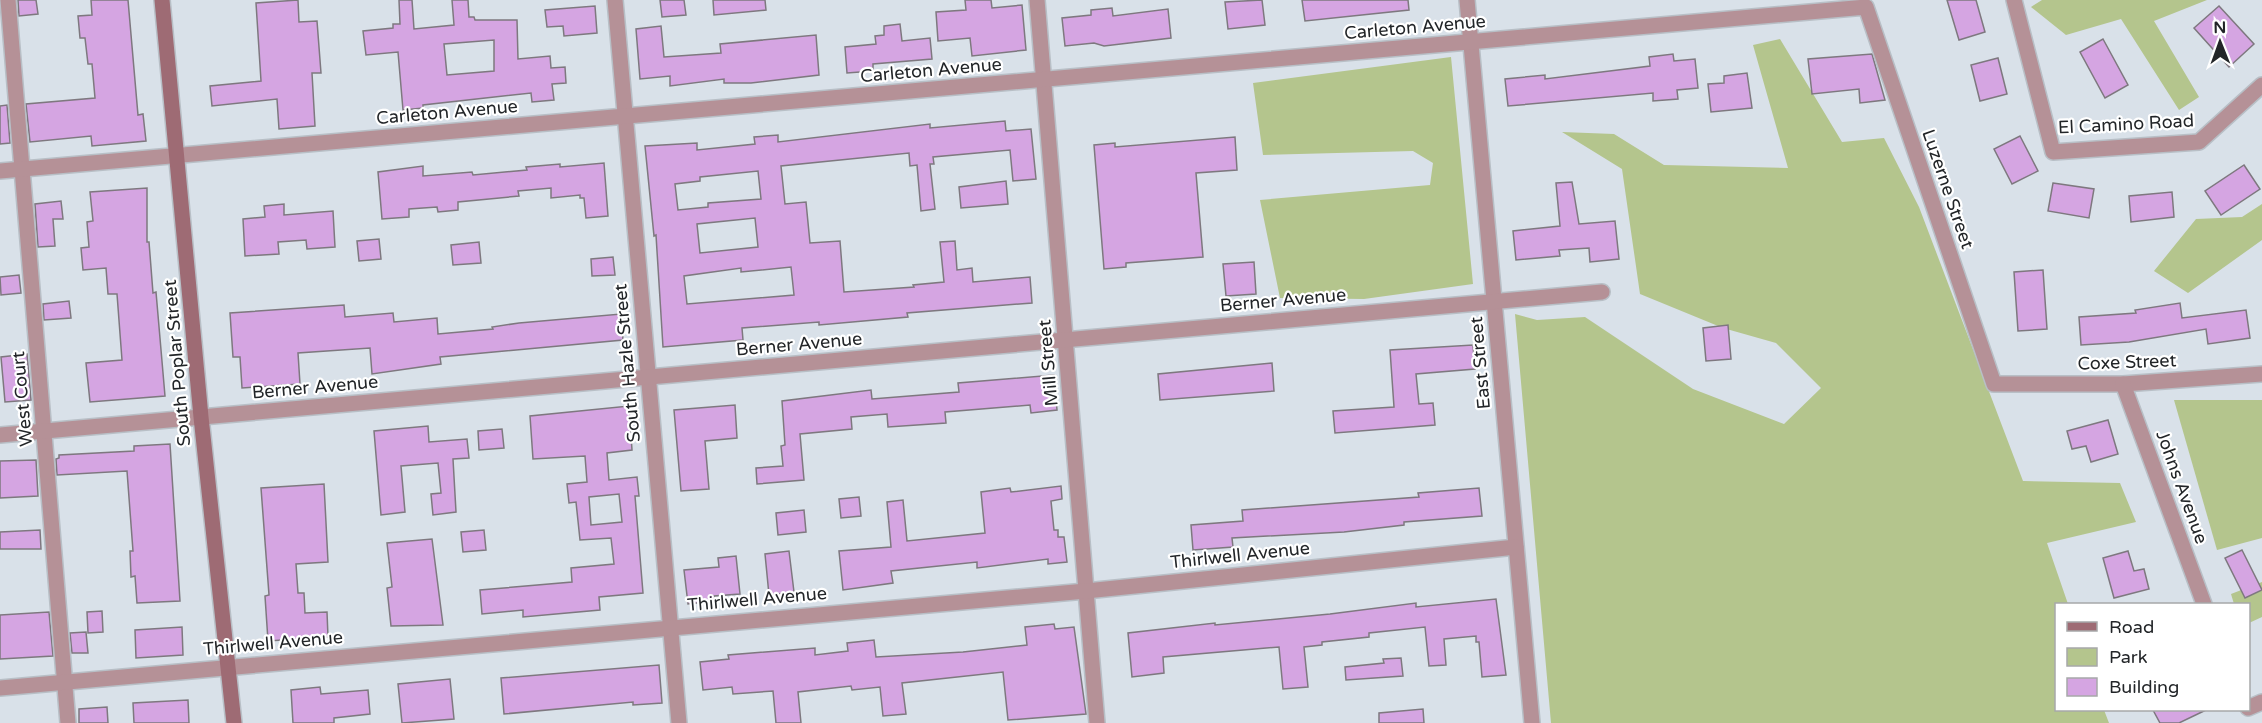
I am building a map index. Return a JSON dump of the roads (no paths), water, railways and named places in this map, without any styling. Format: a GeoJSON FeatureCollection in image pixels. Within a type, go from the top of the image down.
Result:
{"type":"FeatureCollection","features":[{"type":"Feature","properties":{"kind":"main road","name":"South Poplar Street"},"geometry":{"type":"LineString","coordinates":[[162,0],[201,417],[234,723]]}},
{"type":"Feature","properties":{"kind":"street","name":"West Court"},"geometry":{"type":"LineString","coordinates":[[8,0],[68,723]]}},
{"type":"Feature","properties":{"kind":"street","name":"South Hazle Street"},"geometry":{"type":"LineString","coordinates":[[615,0],[679,723]]}},
{"type":"Feature","properties":{"kind":"street","name":"Mill Street"},"geometry":{"type":"LineString","coordinates":[[1037,0],[1097,723]]}},
{"type":"Feature","properties":{"kind":"street","name":"East Street"},"geometry":{"type":"LineString","coordinates":[[1467,0],[1532,723]]}},
{"type":"Feature","properties":{"kind":"street","name":"El Camino Road"},"geometry":{"type":"LineString","coordinates":[[2014,0],[2053,152],[2199,142],[2262,85]]}},
{"type":"Feature","properties":{"kind":"street","name":"Carleton Avenue"},"geometry":{"type":"LineString","coordinates":[[0,171],[1866,7]]}},
{"type":"Feature","properties":{"kind":"street","name":"Luzerne Street"},"geometry":{"type":"LineString","coordinates":[[1866,7],[1994,384]]}},
{"type":"Feature","properties":{"kind":"street","name":"Berner Avenue"},"geometry":{"type":"LineString","coordinates":[[0,435],[1602,292]]}},
{"type":"Feature","properties":{"kind":"street","name":"Coxe Street"},"geometry":{"type":"LineString","coordinates":[[1994,384],[2123,384],[2262,374]]}},
{"type":"Feature","properties":{"kind":"street","name":"Johns Avenue"},"geometry":{"type":"LineString","coordinates":[[2123,384],[2204,603]]}},
{"type":"Feature","properties":{"kind":"street","name":"Thirlwell Avenue"},"geometry":{"type":"LineString","coordinates":[[0,688],[670,626],[1086,591],[1516,547]]}}]}
